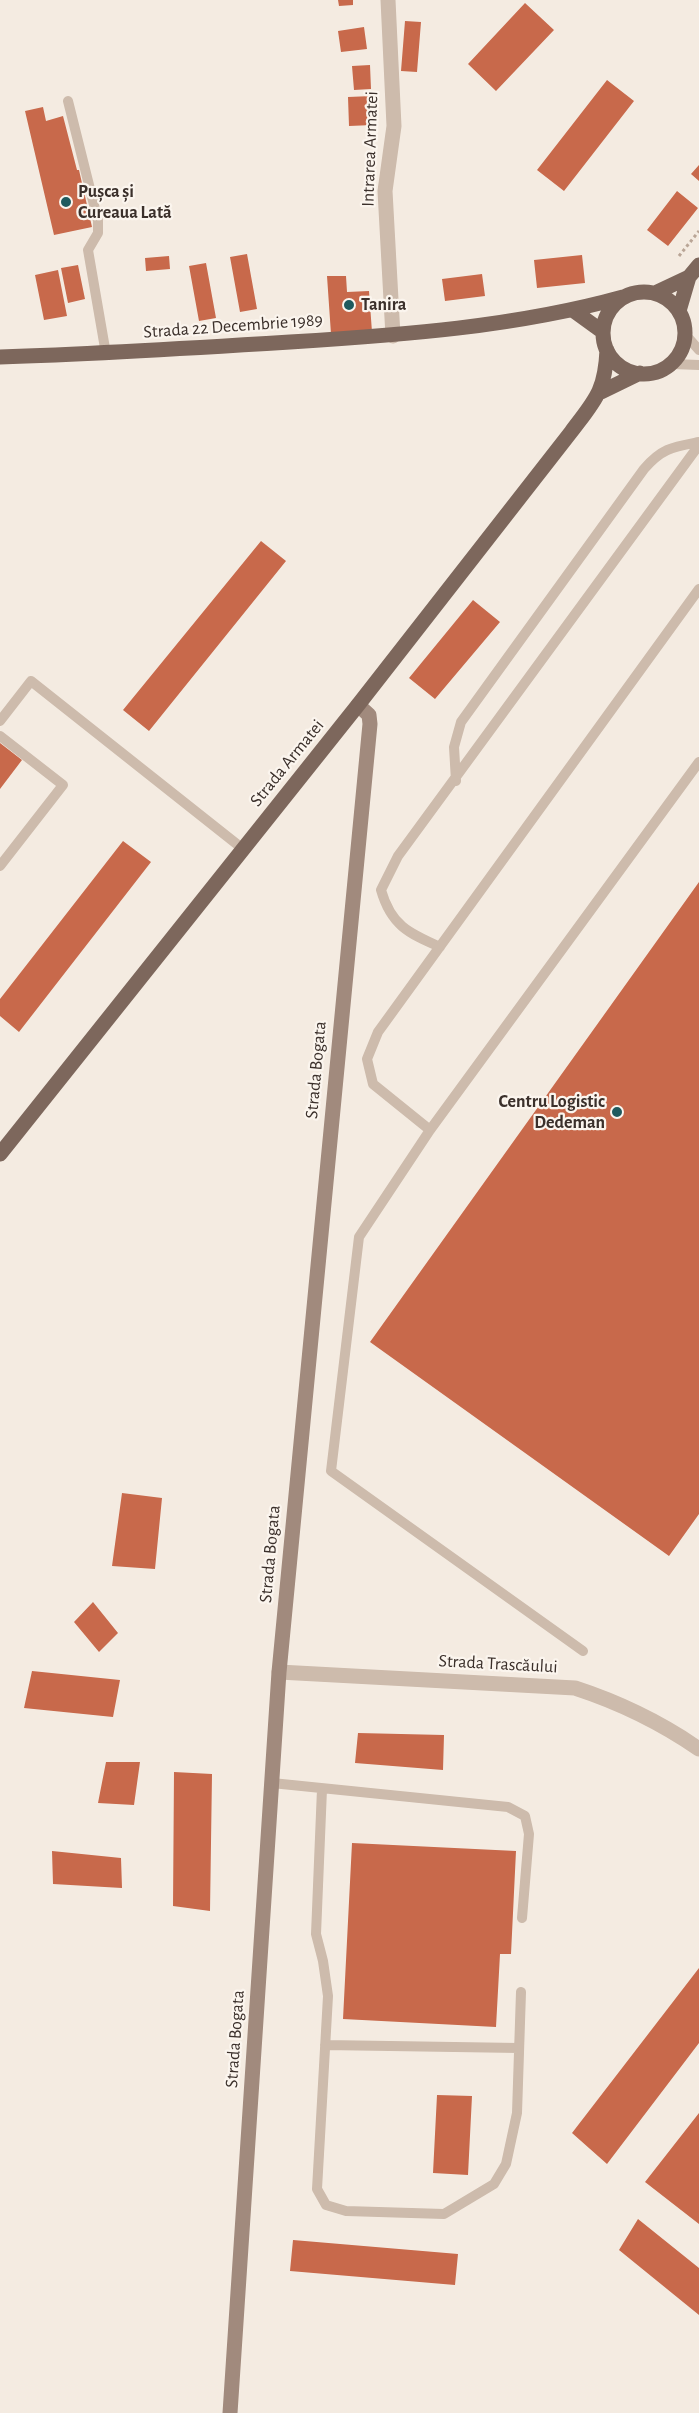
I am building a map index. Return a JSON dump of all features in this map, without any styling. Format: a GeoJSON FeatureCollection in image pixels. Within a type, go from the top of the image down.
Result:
{"type":"FeatureCollection","features":[{"type":"Feature","properties":{"kind":"main road"},"geometry":{"type":"LineString","coordinates":[[655,293],[694,271]]}},
{"type":"Feature","properties":{"kind":"main road"},"geometry":{"type":"LineString","coordinates":[[679,311],[694,271]]}},
{"type":"Feature","properties":{"kind":"main road"},"geometry":{"type":"LineString","coordinates":[[636,292],[655,293],[663,296],[679,311],[685,334],[680,353],[672,364],[660,371],[640,373],[621,367],[607,350],[603,332],[609,312],[623,297],[636,292]]}},
{"type":"Feature","properties":{"kind":"main road","name":"Strada 22 Decembrie 1989"},"geometry":{"type":"LineString","coordinates":[[0,357],[106,354],[393,336],[574,311],[623,297]]}},
{"type":"Feature","properties":{"kind":"main road"},"geometry":{"type":"LineString","coordinates":[[574,311],[603,332]]}},
{"type":"Feature","properties":{"kind":"main road","name":"Strada Armatei"},"geometry":{"type":"LineString","coordinates":[[0,1154],[358,705],[601,392],[606,373],[607,350]]}},
{"type":"Feature","properties":{"kind":"main road","name":"Strada Armatei"},"geometry":{"type":"LineString","coordinates":[[601,392],[640,373]]}},
{"type":"Feature","properties":{"kind":"main road","name":"Strada Bogata"},"geometry":{"type":"LineString","coordinates":[[230,2413],[279,1672],[370,724],[369,715],[358,705]]}},
{"type":"Feature","properties":{"kind":"street","name":"Intrarea Armatei"},"geometry":{"type":"LineString","coordinates":[[388,0],[394,126],[385,190],[393,336]]}},
{"type":"Feature","properties":{"kind":"street","name":"Strada Trascăului"},"geometry":{"type":"LineString","coordinates":[[279,1672],[575,1688],[613,1700],[653,1720],[699,1749]]}},
{"type":"Feature","properties":{"kind":"lane"},"geometry":{"type":"LineString","coordinates":[[68,101],[98,221],[98,233],[88,249],[106,354]]}},
{"type":"Feature","properties":{"kind":"lane"},"geometry":{"type":"LineString","coordinates":[[685,334],[699,350]]}},
{"type":"Feature","properties":{"kind":"lane"},"geometry":{"type":"LineString","coordinates":[[672,364],[699,365]]}},
{"type":"Feature","properties":{"kind":"lane"},"geometry":{"type":"LineString","coordinates":[[456,781],[454,747],[461,722],[656,454],[699,443]]}},
{"type":"Feature","properties":{"kind":"lane"},"geometry":{"type":"LineString","coordinates":[[440,946],[409,933],[387,911],[381,890],[398,856],[456,781],[699,443]]}},
{"type":"Feature","properties":{"kind":"lane"},"geometry":{"type":"LineString","coordinates":[[430,1130],[373,1084],[367,1059],[378,1032],[699,589]]}},
{"type":"Feature","properties":{"kind":"lane"},"geometry":{"type":"LineString","coordinates":[[0,721],[31,681],[243,849]]}},
{"type":"Feature","properties":{"kind":"lane"},"geometry":{"type":"LineString","coordinates":[[0,736],[63,785],[0,866]]}},
{"type":"Feature","properties":{"kind":"lane"},"geometry":{"type":"LineString","coordinates":[[583,1651],[331,1471],[359,1237],[430,1130],[699,762]]}},
{"type":"Feature","properties":{"kind":"lane"},"geometry":{"type":"LineString","coordinates":[[272,1784],[508,1807],[525,1816],[529,1834],[522,1918]]}},
{"type":"Feature","properties":{"kind":"lane"},"geometry":{"type":"LineString","coordinates":[[322,1788],[316,1934],[328,1996],[317,2189],[326,2205],[346,2211],[444,2214],[494,2184],[506,2164],[517,2113],[521,1992]]}},
{"type":"Feature","properties":{"kind":"lane"},"geometry":{"type":"LineString","coordinates":[[325,2046],[519,2048]]}},
{"type":"Feature","properties":{"kind":"path"},"geometry":{"type":"LineString","coordinates":[[679,256],[699,231]]}},
{"type":"Feature","properties":{"kind":"path"},"geometry":{"type":"LineString","coordinates":[[693,239],[699,243]]}},
{"type":"Feature","properties":{"kind":"building"},"geometry":{"type":"Polygon","coordinates":[[[338,0],[353,0],[353,5],[339,6],[338,0]]]}},
{"type":"Feature","properties":{"kind":"building"},"geometry":{"type":"Polygon","coordinates":[[[525,3],[554,30],[496,91],[468,64],[525,3]]]}},
{"type":"Feature","properties":{"kind":"building"},"geometry":{"type":"Polygon","coordinates":[[[405,21],[421,22],[417,72],[401,71],[405,21]]]}},
{"type":"Feature","properties":{"kind":"building"},"geometry":{"type":"Polygon","coordinates":[[[364,27],[367,49],[341,52],[338,31],[364,27]]]}},
{"type":"Feature","properties":{"kind":"building"},"geometry":{"type":"Polygon","coordinates":[[[370,65],[371,89],[354,90],[352,66],[370,65]]]}},
{"type":"Feature","properties":{"kind":"building"},"geometry":{"type":"Polygon","coordinates":[[[607,80],[634,101],[564,191],[537,170],[607,80]]]}},
{"type":"Feature","properties":{"kind":"building"},"geometry":{"type":"Polygon","coordinates":[[[372,96],[373,125],[349,126],[348,97],[372,96]]]}},
{"type":"Feature","properties":{"kind":"building"},"geometry":{"type":"Polygon","coordinates":[[[43,107],[46,121],[63,116],[77,170],[79,170],[92,227],[54,235],[25,111],[43,107]]]}},
{"type":"Feature","properties":{"kind":"building"},"geometry":{"type":"Polygon","coordinates":[[[699,165],[699,181],[691,174],[699,165]]]}},
{"type":"Feature","properties":{"kind":"building"},"geometry":{"type":"Polygon","coordinates":[[[677,191],[698,208],[668,246],[647,230],[677,191]]]}},
{"type":"Feature","properties":{"kind":"building"},"geometry":{"type":"Polygon","coordinates":[[[247,254],[257,309],[240,312],[230,257],[247,254]]]}},
{"type":"Feature","properties":{"kind":"building"},"geometry":{"type":"Polygon","coordinates":[[[582,255],[585,283],[537,288],[534,260],[582,255]]]}},
{"type":"Feature","properties":{"kind":"building"},"geometry":{"type":"Polygon","coordinates":[[[169,256],[170,269],[146,271],[145,258],[169,256]]]}},
{"type":"Feature","properties":{"kind":"building"},"geometry":{"type":"Polygon","coordinates":[[[206,263],[216,318],[199,321],[189,266],[206,263]]]}},
{"type":"Feature","properties":{"kind":"building"},"geometry":{"type":"Polygon","coordinates":[[[78,265],[85,299],[68,303],[61,268],[78,265]]]}},
{"type":"Feature","properties":{"kind":"building"},"geometry":{"type":"Polygon","coordinates":[[[58,270],[67,316],[44,320],[35,275],[58,270]]]}},
{"type":"Feature","properties":{"kind":"building"},"geometry":{"type":"Polygon","coordinates":[[[482,274],[485,296],[445,301],[442,279],[482,274]]]}},
{"type":"Feature","properties":{"kind":"building"},"geometry":{"type":"Polygon","coordinates":[[[327,276],[346,276],[347,292],[369,291],[372,332],[331,334],[327,276]]]}},
{"type":"Feature","properties":{"kind":"building"},"geometry":{"type":"Polygon","coordinates":[[[261,541],[286,561],[149,731],[123,710],[261,541]]]}},
{"type":"Feature","properties":{"kind":"building"},"geometry":{"type":"Polygon","coordinates":[[[473,600],[500,622],[435,699],[409,678],[473,600]]]}},
{"type":"Feature","properties":{"kind":"building"},"geometry":{"type":"Polygon","coordinates":[[[0,743],[22,760],[0,789],[0,743]]]}},
{"type":"Feature","properties":{"kind":"building"},"geometry":{"type":"Polygon","coordinates":[[[123,841],[151,862],[19,1032],[0,1016],[0,999],[123,841]]]}},
{"type":"Feature","properties":{"kind":"building","name":"Centru Logistic Dedeman"},"geometry":{"type":"Polygon","coordinates":[[[699,882],[699,1514],[669,1556],[370,1342],[699,882]]]}},
{"type":"Feature","properties":{"kind":"building"},"geometry":{"type":"Polygon","coordinates":[[[122,1493],[162,1498],[155,1569],[112,1566],[122,1493]]]}},
{"type":"Feature","properties":{"kind":"building"},"geometry":{"type":"Polygon","coordinates":[[[93,1602],[118,1633],[99,1652],[74,1622],[93,1602]]]}},
{"type":"Feature","properties":{"kind":"building"},"geometry":{"type":"Polygon","coordinates":[[[32,1671],[120,1680],[113,1717],[24,1708],[32,1671]]]}},
{"type":"Feature","properties":{"kind":"building"},"geometry":{"type":"Polygon","coordinates":[[[358,1733],[444,1735],[443,1770],[355,1763],[358,1733]]]}},
{"type":"Feature","properties":{"kind":"building"},"geometry":{"type":"Polygon","coordinates":[[[106,1762],[140,1762],[134,1805],[98,1803],[106,1762]]]}},
{"type":"Feature","properties":{"kind":"building"},"geometry":{"type":"Polygon","coordinates":[[[174,1772],[212,1774],[210,1911],[173,1906],[174,1772]]]}},
{"type":"Feature","properties":{"kind":"building"},"geometry":{"type":"Polygon","coordinates":[[[352,1843],[516,1851],[511,1954],[500,1954],[496,2027],[343,2019],[352,1843]]]}},
{"type":"Feature","properties":{"kind":"building"},"geometry":{"type":"Polygon","coordinates":[[[52,1851],[121,1858],[122,1888],[53,1884],[52,1851]]]}},
{"type":"Feature","properties":{"kind":"building"},"geometry":{"type":"Polygon","coordinates":[[[699,1968],[699,2043],[607,2164],[572,2133],[699,1968]]]}},
{"type":"Feature","properties":{"kind":"building"},"geometry":{"type":"Polygon","coordinates":[[[437,2095],[472,2096],[468,2175],[433,2173],[437,2095]]]}},
{"type":"Feature","properties":{"kind":"building"},"geometry":{"type":"Polygon","coordinates":[[[699,2113],[699,2224],[645,2182],[699,2113]]]}},
{"type":"Feature","properties":{"kind":"building"},"geometry":{"type":"Polygon","coordinates":[[[638,2219],[699,2268],[699,2315],[619,2250],[638,2219]]]}},
{"type":"Feature","properties":{"kind":"building"},"geometry":{"type":"Polygon","coordinates":[[[293,2240],[458,2254],[455,2285],[290,2271],[293,2240]]]}},
{"type":"Feature","properties":{"kind":"place","name":"Pușca și Cureaua Lată"},"geometry":{"type":"Point","coordinates":[66,202]}},
{"type":"Feature","properties":{"kind":"place","name":"Tanira"},"geometry":{"type":"Point","coordinates":[349,305]}},
{"type":"Feature","properties":{"kind":"place","name":"Centru Logistic Dedeman"},"geometry":{"type":"Point","coordinates":[617,1112]}}]}
